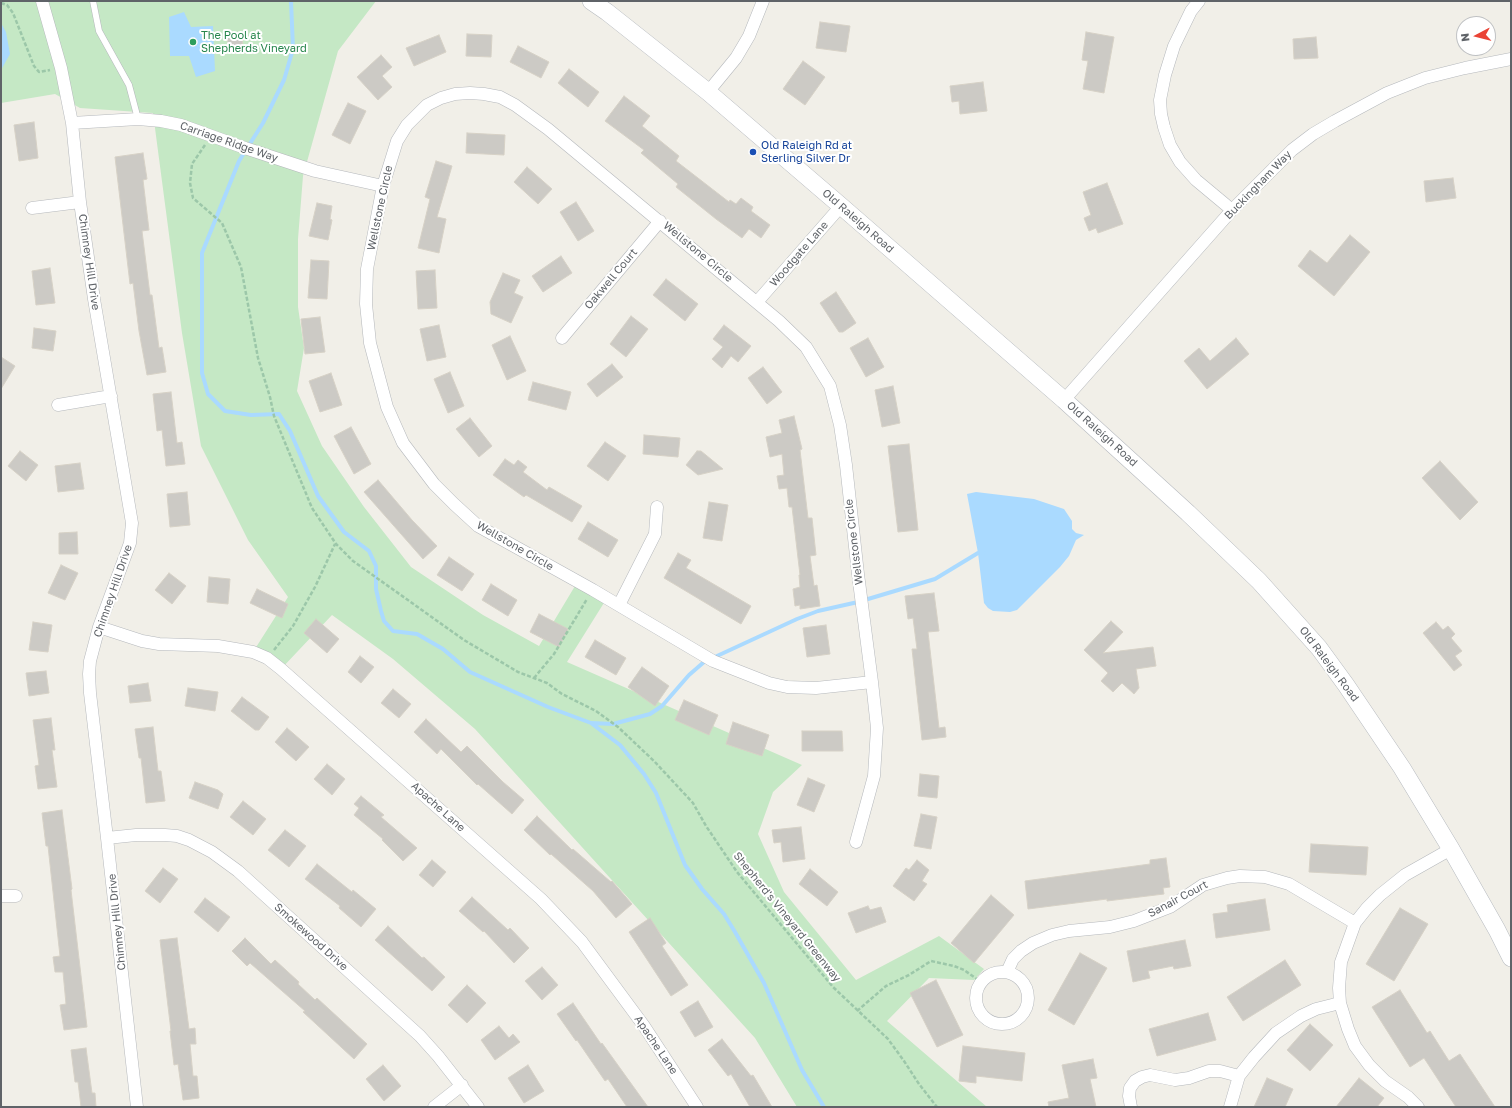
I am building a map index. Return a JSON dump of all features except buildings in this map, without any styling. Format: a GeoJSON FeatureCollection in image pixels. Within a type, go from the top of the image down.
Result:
{"type":"FeatureCollection","features":[{"type":"Feature","properties":{"kind":"main road","name":"Old Raleigh Road"},"geometry":{"type":"LineString","coordinates":[[590,1],[607,12],[708,92],[841,206],[1064,400],[1228,550],[1259,581],[1310,638],[1346,685],[1402,768],[1451,848],[1511,958]]}},
{"type":"Feature","properties":{"kind":"street"},"geometry":{"type":"LineString","coordinates":[[708,92],[736,58],[749,36],[762,1]]}},
{"type":"Feature","properties":{"kind":"street"},"geometry":{"type":"LineString","coordinates":[[1199,1],[1191,11],[1174,46],[1165,75],[1160,100],[1161,114],[1170,145],[1180,162],[1196,180],[1232,210]]}},
{"type":"Feature","properties":{"kind":"street","name":"Chimney Hill Drive"},"geometry":{"type":"LineString","coordinates":[[44,3],[61,68],[72,123],[80,202],[94,299],[132,523],[130,543],[99,628],[90,661],[89,674],[137,1107]]}},
{"type":"Feature","properties":{"kind":"street","name":"Buckingham Way"},"geometry":{"type":"LineString","coordinates":[[1064,400],[1232,210],[1292,150],[1313,134],[1387,93],[1425,78],[1511,59]]}},
{"type":"Feature","properties":{"kind":"street","name":"Wellstone Circle"},"geometry":{"type":"LineString","coordinates":[[856,842],[874,776],[877,728],[872,682],[846,465],[840,425],[830,386],[806,347],[779,321],[548,129],[520,109],[500,98],[484,94],[470,93],[455,94],[441,98],[427,105],[406,125],[397,141],[383,186],[367,269],[366,304],[370,343],[387,407],[404,443],[434,484],[478,526],[593,590],[713,661],[769,683],[787,687],[816,688],[872,682]]}},
{"type":"Feature","properties":{"kind":"street","name":"Carriage Ridge Way"},"geometry":{"type":"LineString","coordinates":[[72,123],[138,119],[181,125],[315,171],[383,186]]}},
{"type":"Feature","properties":{"kind":"street"},"geometry":{"type":"LineString","coordinates":[[32,208],[80,202]]}},
{"type":"Feature","properties":{"kind":"street","name":"Woodgate Lane"},"geometry":{"type":"LineString","coordinates":[[757,302],[841,206]]}},
{"type":"Feature","properties":{"kind":"street","name":"Oakwell Court"},"geometry":{"type":"LineString","coordinates":[[562,338],[660,221]]}},
{"type":"Feature","properties":{"kind":"street"},"geometry":{"type":"LineString","coordinates":[[58,405],[111,396]]}},
{"type":"Feature","properties":{"kind":"street"},"geometry":{"type":"LineString","coordinates":[[619,605],[655,534],[657,507]]}},
{"type":"Feature","properties":{"kind":"street","name":"Apache Lane"},"geometry":{"type":"LineString","coordinates":[[99,628],[142,641],[159,644],[218,646],[253,652],[267,658],[281,669],[541,899],[582,942],[644,1026],[697,1107]]}},
{"type":"Feature","properties":{"kind":"street","name":"Smokewood Drive"},"geometry":{"type":"LineString","coordinates":[[107,838],[136,835],[177,836],[189,840],[212,852],[238,871],[400,1017],[438,1056],[478,1107]]}},
{"type":"Feature","properties":{"kind":"street"},"geometry":{"type":"LineString","coordinates":[[1418,1107],[1408,1097],[1384,1081],[1368,1065],[1356,1046],[1348,1029],[1340,1003],[1339,988],[1341,962],[1355,923],[1380,895],[1405,875],[1451,848]]}},
{"type":"Feature","properties":{"kind":"street","name":"Sanair Court"},"geometry":{"type":"LineString","coordinates":[[1007,972],[1013,959],[1020,951],[1033,942],[1069,931],[1110,927],[1134,921],[1170,907],[1202,885],[1240,876],[1265,877],[1289,884],[1355,923]]}},
{"type":"Feature","properties":{"kind":"street"},"geometry":{"type":"LineString","coordinates":[[1,896],[16,896]]}},
{"type":"Feature","properties":{"kind":"street"},"geometry":{"type":"LineString","coordinates":[[1000,971],[1016,974],[1022,980],[1029,995],[1028,1004],[1025,1011],[1019,1018],[1004,1024],[988,1020],[978,1007],[976,998],[977,990],[981,982],[992,973],[1000,971]]}},
{"type":"Feature","properties":{"kind":"street"},"geometry":{"type":"LineString","coordinates":[[1230,1107],[1239,1076],[1265,1044],[1289,1023],[1316,1010],[1340,1003]]}},
{"type":"Feature","properties":{"kind":"street"},"geometry":{"type":"LineString","coordinates":[[1131,1107],[1129,1096],[1130,1088],[1135,1081],[1142,1076],[1150,1075],[1175,1080],[1189,1078],[1209,1071],[1220,1071],[1239,1076]]}},
{"type":"Feature","properties":{"kind":"street"},"geometry":{"type":"LineString","coordinates":[[434,1107],[462,1085]]}},
{"type":"Feature","properties":{"kind":"lane"},"geometry":{"type":"LineString","coordinates":[[93,1],[99,31],[129,85],[138,119]]}},
{"type":"Feature","properties":{"kind":"path"},"geometry":{"type":"LineString","coordinates":[[1,3],[7,5],[14,13],[34,66],[39,72],[61,68]]}},
{"type":"Feature","properties":{"kind":"path","name":"Shepherd's Vineyard Greenway"},"geometry":{"type":"LineString","coordinates":[[206,143],[192,164],[190,184],[193,198],[222,223],[241,267],[258,358],[274,416],[312,508],[336,544],[353,561],[464,640],[518,672],[547,683],[562,694],[596,711],[618,727],[654,761],[692,803],[737,872],[833,987],[888,1040],[937,1107]]}},
{"type":"Feature","properties":{"kind":"path"},"geometry":{"type":"LineString","coordinates":[[267,658],[293,626],[336,544]]}},
{"type":"Feature","properties":{"kind":"path"},"geometry":{"type":"LineString","coordinates":[[534,678],[554,654],[576,615],[593,590]]}},
{"type":"Feature","properties":{"kind":"path"},"geometry":{"type":"LineString","coordinates":[[857,1011],[886,986],[909,975],[931,961],[954,966],[964,970],[981,982]]}},
{"type":"Feature","properties":{"kind":"green space"},"geometry":{"type":"Polygon","coordinates":[[[1,1],[376,1],[338,51],[303,176],[298,239],[298,307],[304,348],[297,391],[322,446],[364,507],[411,567],[483,615],[539,646],[578,581],[607,598],[567,662],[802,765],[773,792],[758,834],[784,892],[856,980],[939,936],[984,969],[974,980],[929,978],[887,1021],[987,1107],[797,1107],[755,1038],[475,729],[393,659],[332,615],[281,669],[253,652],[288,597],[248,540],[201,446],[182,333],[153,113],[80,108],[55,94],[1,103],[1,1]]]}},
{"type":"Feature","properties":{"kind":"water"},"geometry":{"type":"Polygon","coordinates":[[[184,12],[191,27],[213,26],[215,71],[196,77],[189,56],[170,56],[169,17],[184,12]]]}},
{"type":"Feature","properties":{"kind":"water"},"geometry":{"type":"Polygon","coordinates":[[[1,23],[6,32],[10,54],[1,70],[1,23]]]}},
{"type":"Feature","properties":{"kind":"water"},"geometry":{"type":"Polygon","coordinates":[[[976,492],[1034,499],[1064,509],[1072,521],[1072,529],[1076,533],[1084,535],[1076,540],[1069,556],[1060,567],[1017,610],[1010,612],[993,611],[984,603],[978,553],[967,494],[976,492]]]}},
{"type":"Feature","properties":{"kind":"waterway"},"geometry":{"type":"LineString","coordinates":[[291,1],[293,49],[284,80],[263,123],[239,161],[202,253],[202,373],[208,394],[225,411],[251,415],[279,414],[290,431],[318,496],[344,532],[369,551],[376,566],[376,589],[381,611],[384,621],[393,631],[417,634],[443,649],[470,672],[548,707],[591,723],[620,745],[644,774],[656,793],[685,865],[702,889],[724,914],[764,983],[802,1070],[824,1107]]}},
{"type":"Feature","properties":{"kind":"waterway"},"geometry":{"type":"LineString","coordinates":[[591,723],[613,724],[650,714],[662,706],[689,675],[704,662],[797,619],[818,611],[858,602],[935,579],[978,553],[984,553]]}},
{"type":"Feature","properties":{"kind":"place","name":"The Pool at Shepherds Vineyard"},"geometry":{"type":"Point","coordinates":[193,42]}},
{"type":"Feature","properties":{"kind":"place","name":"Old Raleigh Rd at Sterling Silver Dr"},"geometry":{"type":"Point","coordinates":[753,152]}}]}
